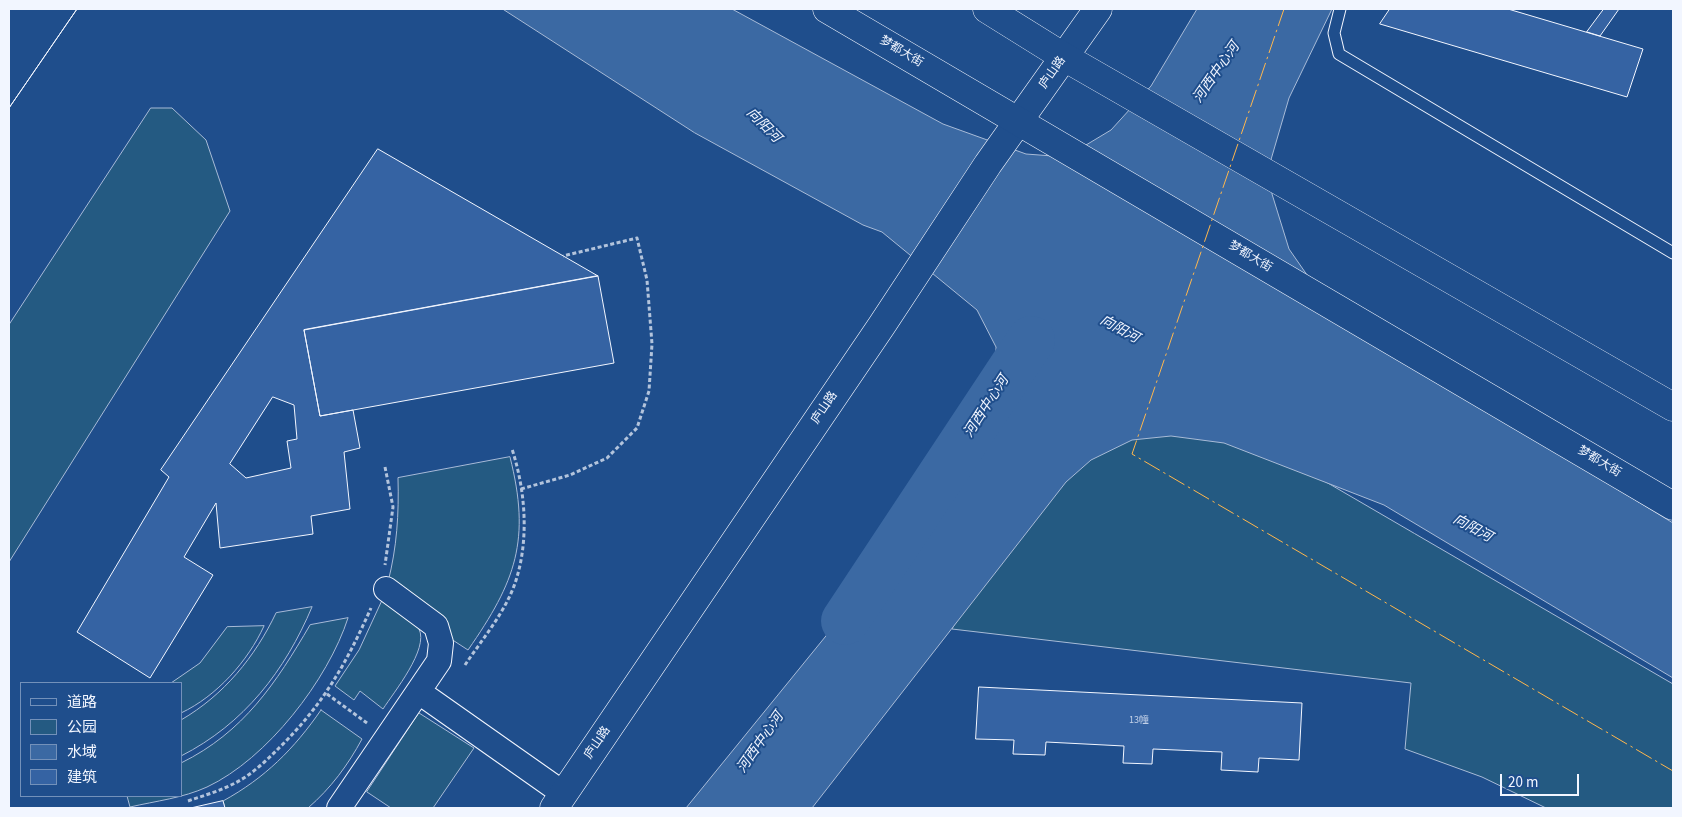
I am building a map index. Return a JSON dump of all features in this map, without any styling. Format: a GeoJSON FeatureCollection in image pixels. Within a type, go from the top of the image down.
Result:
{"type":"FeatureCollection","features":[{"type":"Feature","properties":{"kind":"main road","name":"梦都大街"},"geometry":{"type":"LineString","coordinates":[[827,9],[1673,506]]}},
{"type":"Feature","properties":{"kind":"main road"},"geometry":{"type":"LineString","coordinates":[[987,9],[1064,57],[1097,74],[1673,407]]}},
{"type":"Feature","properties":{"kind":"main road","name":"庐山路"},"geometry":{"type":"LineString","coordinates":[[559,801],[882,325],[988,164],[1098,9]]}},
{"type":"Feature","properties":{"kind":"street"},"geometry":{"type":"LineString","coordinates":[[339,808],[388,738],[428,699],[439,661],[441,643],[436,626],[381,588]]}},
{"type":"Feature","properties":{"kind":"street"},"geometry":{"type":"LineString","coordinates":[[428,699],[559,801]]}},
{"type":"Feature","properties":{"kind":"lane"},"geometry":{"type":"LineString","coordinates":[[1340,9],[1334,33],[1339,54],[1673,253]]}},
{"type":"Feature","properties":{"kind":"path"},"geometry":{"type":"LineString","coordinates":[[521,489],[570,475],[608,458],[637,428],[649,391],[652,344],[647,280],[637,238],[563,256]]}},
{"type":"Feature","properties":{"kind":"path"},"geometry":{"type":"LineString","coordinates":[[428,699],[502,610],[517,577],[523,536],[521,489],[512,449]]}},
{"type":"Feature","properties":{"kind":"path"},"geometry":{"type":"LineString","coordinates":[[188,801],[232,785],[264,763],[304,724],[327,694],[356,641],[381,588],[389,550],[393,507],[384,467]]}},
{"type":"Feature","properties":{"kind":"path"},"geometry":{"type":"LineString","coordinates":[[327,694],[388,738]]}},
{"type":"Feature","properties":{"kind":"green space"},"geometry":{"type":"Polygon","coordinates":[[[151,108],[172,108],[206,140],[230,211],[9,562],[9,325],[151,108]]]}},
{"type":"Feature","properties":{"kind":"green space"},"geometry":{"type":"Polygon","coordinates":[[[1156,383],[1673,684],[1673,808],[1546,808],[1482,777],[1405,749],[1411,683],[952,629],[1073,402],[1156,383]]]}},
{"type":"Feature","properties":{"kind":"green space"},"geometry":{"type":"Polygon","coordinates":[[[510,457],[519,512],[519,536],[515,559],[498,602],[468,650],[448,637],[388,582],[397,530],[398,478],[510,457]]]}},
{"type":"Feature","properties":{"kind":"green space"},"geometry":{"type":"Polygon","coordinates":[[[383,599],[412,620],[419,629],[421,637],[415,659],[383,709],[360,691],[354,700],[335,686],[359,650],[383,599]]]}},
{"type":"Feature","properties":{"kind":"green space"},"geometry":{"type":"Polygon","coordinates":[[[312,607],[289,653],[260,694],[224,728],[204,743],[182,755],[182,719],[211,699],[237,674],[258,645],[276,613],[312,607]]]}},
{"type":"Feature","properties":{"kind":"green space"},"geometry":{"type":"Polygon","coordinates":[[[348,618],[339,642],[326,667],[310,691],[273,738],[252,758],[207,787],[182,796],[182,762],[223,737],[241,721],[271,686],[310,625],[348,618]]]}},
{"type":"Feature","properties":{"kind":"green space"},"geometry":{"type":"Polygon","coordinates":[[[264,626],[249,652],[230,676],[207,697],[182,712],[182,682],[172,682],[200,663],[227,627],[264,626]]]}},
{"type":"Feature","properties":{"kind":"green space"},"geometry":{"type":"Polygon","coordinates":[[[321,710],[362,739],[332,784],[308,808],[225,808],[223,801],[252,783],[278,762],[321,710]]]}},
{"type":"Feature","properties":{"kind":"green space"},"geometry":{"type":"Polygon","coordinates":[[[419,713],[474,748],[433,808],[391,808],[367,792],[419,713]]]}},
{"type":"Feature","properties":{"kind":"green space"},"geometry":{"type":"Polygon","coordinates":[[[127,797],[179,797],[130,807],[127,797]]]}},
{"type":"Feature","properties":{"kind":"water","name":"向阳河"},"geometry":{"type":"Polygon","coordinates":[[[503,9],[732,9],[943,124],[1026,154],[1066,157],[1111,130],[1151,86],[1197,9],[1332,9],[1289,98],[1270,163],[1272,194],[1289,249],[1330,308],[1347,324],[1673,523],[1673,678],[1384,505],[1224,443],[1171,436],[1132,440],[1091,460],[1066,482],[812,808],[686,808],[969,460],[995,405],[996,347],[977,310],[882,232],[863,225],[695,133],[503,9]]]}},
{"type":"Feature","properties":{"kind":"building"},"geometry":{"type":"Polygon","coordinates":[[[9,9],[77,9],[9,108],[9,9]]]}},
{"type":"Feature","properties":{"kind":"building"},"geometry":{"type":"Polygon","coordinates":[[[9,9],[77,9],[9,108],[9,9]]]}},
{"type":"Feature","properties":{"kind":"building"},"geometry":{"type":"Polygon","coordinates":[[[1390,9],[1508,9],[1643,49],[1627,97],[1380,24],[1390,9]]]}},
{"type":"Feature","properties":{"kind":"building"},"geometry":{"type":"Polygon","coordinates":[[[1604,9],[1619,9],[1600,36],[1587,32],[1604,9]]]}},
{"type":"Feature","properties":{"kind":"building"},"geometry":{"type":"Polygon","coordinates":[[[378,149],[598,276],[304,330],[320,416],[353,410],[360,448],[344,452],[350,509],[311,516],[313,534],[220,548],[216,503],[184,557],[213,575],[150,678],[77,632],[169,477],[161,470],[378,149]],[[273,397],[230,464],[246,478],[291,468],[287,441],[297,439],[294,405],[273,397]]]}},
{"type":"Feature","properties":{"kind":"building"},"geometry":{"type":"Polygon","coordinates":[[[598,276],[614,363],[320,416],[304,330],[598,276]]]}},
{"type":"Feature","properties":{"kind":"building"},"geometry":{"type":"Polygon","coordinates":[[[979,687],[1302,703],[1299,760],[1259,758],[1258,772],[1221,770],[1222,752],[1153,749],[1152,764],[1123,763],[1124,746],[1046,742],[1045,755],[1013,754],[1014,740],[976,739],[979,687]]]}},
{"type":"Feature","properties":{"kind":"building"},"geometry":{"type":"Polygon","coordinates":[[[223,801],[225,808],[191,808],[223,801]]]}},
{"type":"Feature","properties":{"kind":"waterway","name":"河西中心河"},"geometry":{"type":"LineString","coordinates":[[845,621],[1031,340]]}},
{"type":"Feature","properties":{"kind":"power"},"geometry":{"type":"LineString","coordinates":[[1284,9],[1132,454],[1673,771]]}}]}
